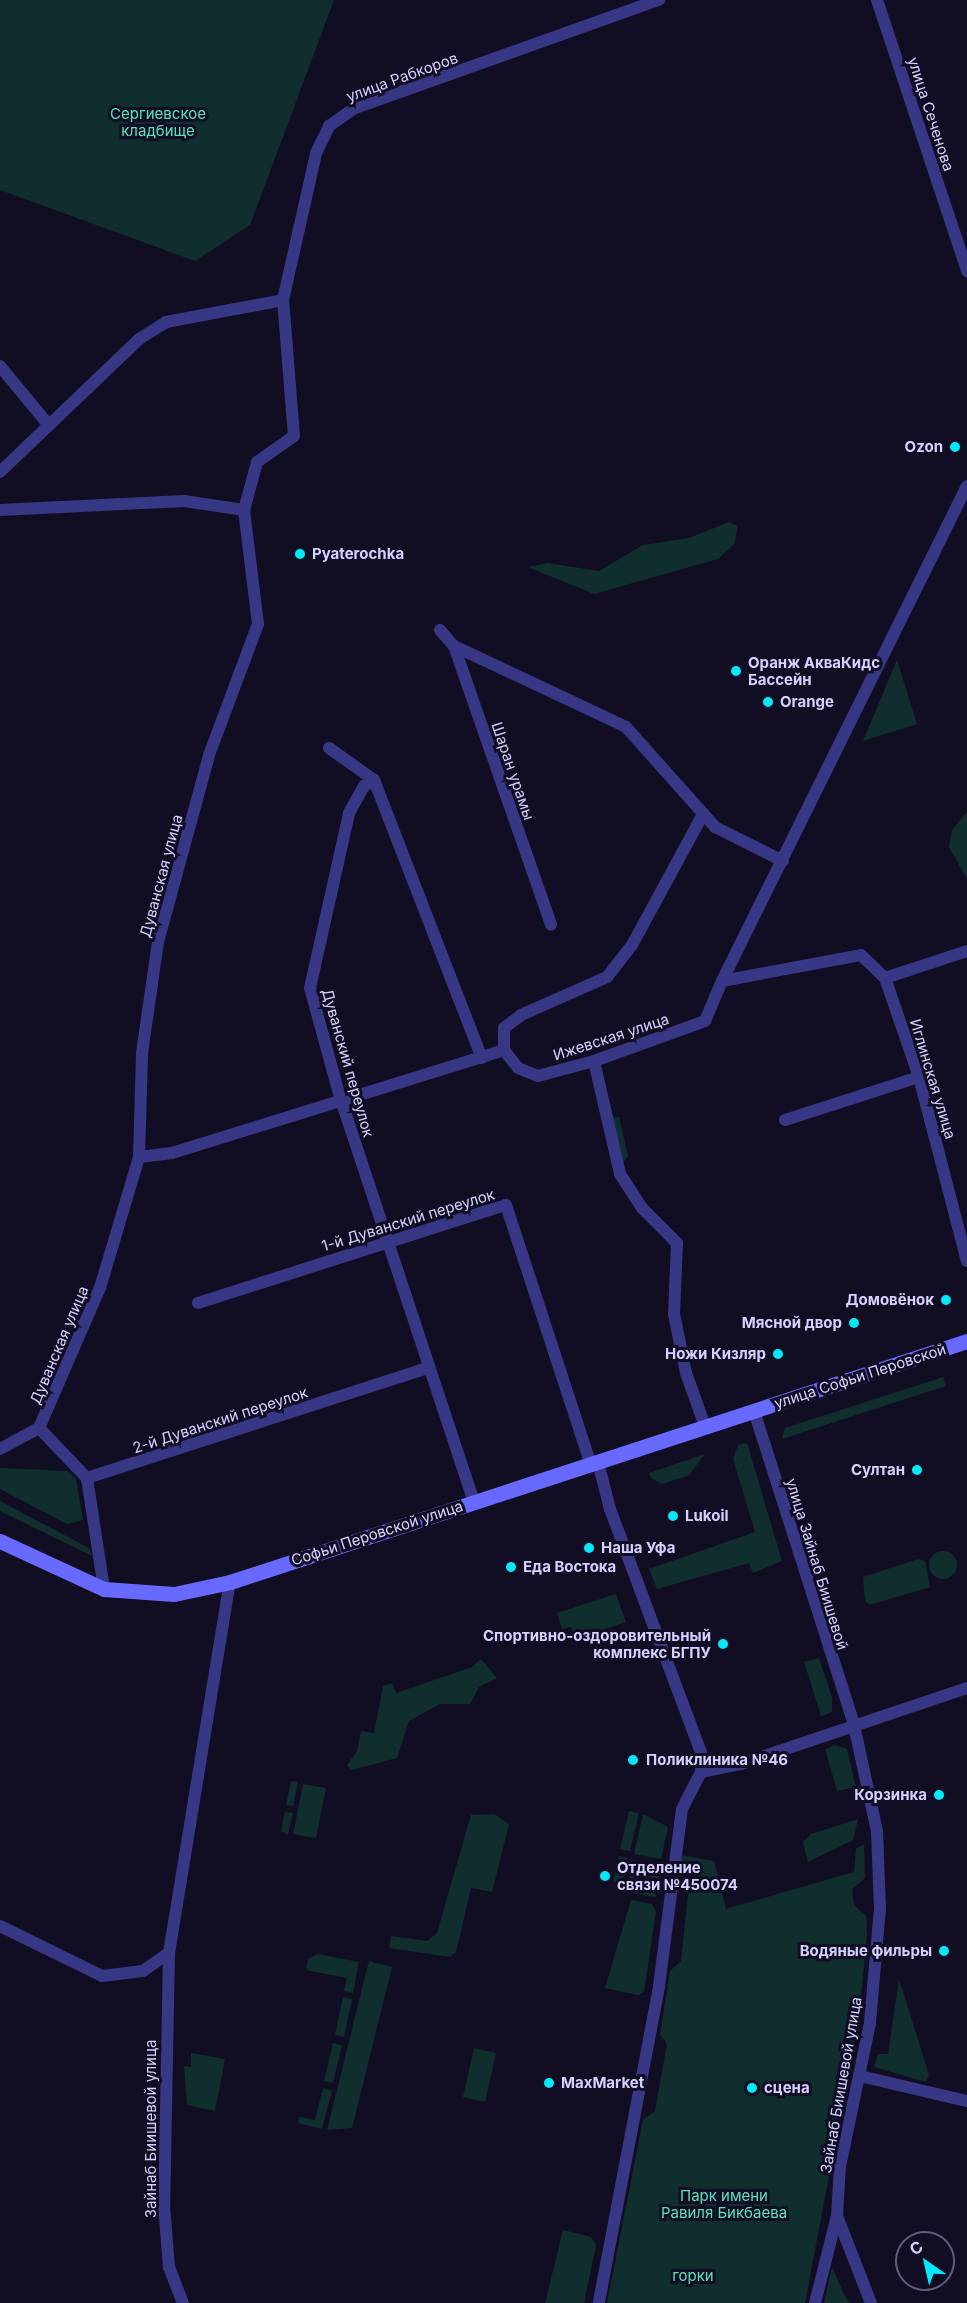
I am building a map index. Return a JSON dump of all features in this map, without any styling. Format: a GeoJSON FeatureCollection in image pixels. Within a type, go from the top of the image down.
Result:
{"type":"FeatureCollection","features":[{"type":"Feature","properties":{"kind":"main road","name":"улица Софьи Перовской"},"geometry":{"type":"LineString","coordinates":[[754,1411],[967,1341]]}},
{"type":"Feature","properties":{"kind":"main road","name":"Софьи Перовской улица"},"geometry":{"type":"LineString","coordinates":[[0,1541],[104,1589],[174,1594],[230,1582],[754,1411]]}},
{"type":"Feature","properties":{"kind":"street","name":"улица Рабкоров"},"geometry":{"type":"LineString","coordinates":[[283,300],[316,153],[329,126],[355,108],[659,0]]}},
{"type":"Feature","properties":{"kind":"street","name":"улица Сеченова"},"geometry":{"type":"LineString","coordinates":[[877,0],[967,271]]}},
{"type":"Feature","properties":{"kind":"street"},"geometry":{"type":"LineString","coordinates":[[0,472],[47,423],[94,386],[139,339],[166,322],[283,300]]}},
{"type":"Feature","properties":{"kind":"street","name":"Дуванская улица"},"geometry":{"type":"LineString","coordinates":[[0,1449],[39,1428],[100,1288],[139,1156],[142,1053],[158,942],[209,755],[258,624],[244,510],[257,462],[294,436],[283,300]]}},
{"type":"Feature","properties":{"kind":"street"},"geometry":{"type":"LineString","coordinates":[[0,366],[47,423]]}},
{"type":"Feature","properties":{"kind":"street","name":"Ижевская улица"},"geometry":{"type":"LineString","coordinates":[[504,1050],[518,1068],[538,1076],[594,1061],[705,1021],[722,981],[967,486]]}},
{"type":"Feature","properties":{"kind":"street"},"geometry":{"type":"LineString","coordinates":[[0,510],[184,501],[244,510]]}},
{"type":"Feature","properties":{"kind":"street","name":"Шаран урамы"},"geometry":{"type":"LineString","coordinates":[[440,630],[454,646],[551,925]]}},
{"type":"Feature","properties":{"kind":"street"},"geometry":{"type":"LineString","coordinates":[[454,646],[626,727],[715,827],[783,861]]}},
{"type":"Feature","properties":{"kind":"street"},"geometry":{"type":"LineString","coordinates":[[329,748],[374,780],[482,1058]]}},
{"type":"Feature","properties":{"kind":"street","name":"Дуванский переулок"},"geometry":{"type":"LineString","coordinates":[[374,780],[364,786],[350,813],[310,988],[341,1101],[427,1368],[474,1502]]}},
{"type":"Feature","properties":{"kind":"street"},"geometry":{"type":"LineString","coordinates":[[139,1156],[172,1153],[504,1050],[504,1028],[521,1015],[607,976],[632,945],[704,814]]}},
{"type":"Feature","properties":{"kind":"street"},"geometry":{"type":"LineString","coordinates":[[722,981],[861,955],[885,978],[967,951]]}},
{"type":"Feature","properties":{"kind":"street","name":"Иглинская улица"},"geometry":{"type":"LineString","coordinates":[[885,978],[919,1077],[967,1261]]}},
{"type":"Feature","properties":{"kind":"street"},"geometry":{"type":"LineString","coordinates":[[594,1061],[620,1174],[642,1208],[677,1243],[675,1314],[686,1373],[705,1426]]}},
{"type":"Feature","properties":{"kind":"street"},"geometry":{"type":"LineString","coordinates":[[785,1120],[919,1077]]}},
{"type":"Feature","properties":{"kind":"street","name":"1-й Дуванский переулок"},"geometry":{"type":"LineString","coordinates":[[198,1303],[386,1241],[506,1206],[595,1464]]}},
{"type":"Feature","properties":{"kind":"street","name":"2-й Дуванский переулок"},"geometry":{"type":"LineString","coordinates":[[87,1478],[427,1368]]}},
{"type":"Feature","properties":{"kind":"street","name":"улица Зайнаб Биишевой"},"geometry":{"type":"LineString","coordinates":[[754,1411],[854,1725]]}},
{"type":"Feature","properties":{"kind":"street"},"geometry":{"type":"LineString","coordinates":[[39,1428],[87,1478],[104,1589]]}},
{"type":"Feature","properties":{"kind":"street"},"geometry":{"type":"LineString","coordinates":[[595,1464],[701,1752],[701,1772],[682,1809],[659,1987],[599,2303]]}},
{"type":"Feature","properties":{"kind":"street","name":"Зайнаб Биишевой улица"},"geometry":{"type":"LineString","coordinates":[[183,2303],[169,2267],[164,2205],[169,1953],[230,1582]]}},
{"type":"Feature","properties":{"kind":"street"},"geometry":{"type":"LineString","coordinates":[[701,1772],[741,1764],[967,1688]]}},
{"type":"Feature","properties":{"kind":"street","name":"Зайнаб Биишевой улица"},"geometry":{"type":"LineString","coordinates":[[854,1725],[877,1831],[880,1908],[860,2076],[840,2166],[837,2216],[871,2303]]}},
{"type":"Feature","properties":{"kind":"street"},"geometry":{"type":"LineString","coordinates":[[0,1926],[102,1976],[142,1971],[169,1953]]}},
{"type":"Feature","properties":{"kind":"street"},"geometry":{"type":"LineString","coordinates":[[860,2076],[967,2101]]}},
{"type":"Feature","properties":{"kind":"street"},"geometry":{"type":"LineString","coordinates":[[815,2303],[837,2216]]}},
{"type":"Feature","properties":{"kind":"green space","name":"Сергиевское кладбище"},"geometry":{"type":"Polygon","coordinates":[[[0,0],[334,0],[250,225],[195,261],[0,190],[0,0]]]}},
{"type":"Feature","properties":{"kind":"green space"},"geometry":{"type":"Polygon","coordinates":[[[729,522],[738,526],[734,544],[718,559],[594,594],[528,567],[547,563],[599,571],[643,545],[689,538],[729,522]]]}},
{"type":"Feature","properties":{"kind":"green space"},"geometry":{"type":"Polygon","coordinates":[[[897,660],[917,724],[863,741],[897,660]]]}},
{"type":"Feature","properties":{"kind":"green space"},"geometry":{"type":"Polygon","coordinates":[[[967,812],[967,879],[949,847],[952,830],[967,812]]]}},
{"type":"Feature","properties":{"kind":"green space"},"geometry":{"type":"Polygon","coordinates":[[[619,1117],[628,1156],[623,1162],[612,1118],[619,1117]]]}},
{"type":"Feature","properties":{"kind":"green space"},"geometry":{"type":"Polygon","coordinates":[[[943,1377],[946,1386],[782,1439],[785,1428],[943,1377]]]}},
{"type":"Feature","properties":{"kind":"green space"},"geometry":{"type":"Polygon","coordinates":[[[747,1443],[782,1561],[753,1573],[749,1563],[657,1589],[649,1569],[755,1532],[733,1459],[738,1445],[747,1443]]]}},
{"type":"Feature","properties":{"kind":"green space"},"geometry":{"type":"Polygon","coordinates":[[[705,1454],[689,1475],[662,1484],[651,1478],[649,1473],[705,1454]]]}},
{"type":"Feature","properties":{"kind":"green space"},"geometry":{"type":"Polygon","coordinates":[[[0,1468],[67,1471],[76,1479],[83,1520],[67,1524],[0,1489],[0,1468]]]}},
{"type":"Feature","properties":{"kind":"green space"},"geometry":{"type":"Polygon","coordinates":[[[0,1501],[89,1548],[92,1556],[0,1511],[0,1501]]]}},
{"type":"Feature","properties":{"kind":"green space"},"geometry":{"type":"Polygon","coordinates":[[[943,1551],[953,1555],[957,1565],[953,1575],[943,1579],[933,1575],[929,1565],[933,1555],[943,1551]]]}},
{"type":"Feature","properties":{"kind":"green space"},"geometry":{"type":"Polygon","coordinates":[[[918,1559],[925,1561],[930,1587],[870,1605],[865,1601],[863,1577],[918,1559]]]}},
{"type":"Feature","properties":{"kind":"green space"},"geometry":{"type":"Polygon","coordinates":[[[616,1594],[626,1622],[575,1639],[571,1627],[562,1629],[557,1613],[616,1594]]]}},
{"type":"Feature","properties":{"kind":"green space"},"geometry":{"type":"Polygon","coordinates":[[[819,1658],[832,1697],[832,1712],[821,1716],[804,1662],[819,1658]]]}},
{"type":"Feature","properties":{"kind":"green space"},"geometry":{"type":"Polygon","coordinates":[[[481,1659],[497,1678],[479,1687],[470,1704],[440,1704],[409,1721],[397,1758],[352,1770],[347,1765],[357,1751],[361,1731],[374,1733],[383,1686],[392,1683],[396,1693],[472,1667],[481,1659]]]}},
{"type":"Feature","properties":{"kind":"green space"},"geometry":{"type":"Polygon","coordinates":[[[835,1745],[847,1749],[856,1787],[837,1791],[825,1749],[835,1745]]]}},
{"type":"Feature","properties":{"kind":"green space"},"geometry":{"type":"Polygon","coordinates":[[[291,1781],[298,1782],[293,1806],[286,1805],[291,1781]]]}},
{"type":"Feature","properties":{"kind":"green space"},"geometry":{"type":"Polygon","coordinates":[[[303,1784],[326,1788],[316,1838],[293,1834],[303,1784]]]}},
{"type":"Feature","properties":{"kind":"green space"},"geometry":{"type":"Polygon","coordinates":[[[629,1811],[639,1813],[630,1851],[620,1849],[629,1811]]]}},
{"type":"Feature","properties":{"kind":"green space"},"geometry":{"type":"Polygon","coordinates":[[[285,1812],[293,1813],[288,1835],[281,1831],[285,1812]]]}},
{"type":"Feature","properties":{"kind":"green space"},"geometry":{"type":"Polygon","coordinates":[[[494,1814],[509,1824],[492,1892],[471,1888],[456,1952],[450,1957],[389,1948],[391,1936],[427,1941],[437,1933],[471,1815],[494,1814]]]}},
{"type":"Feature","properties":{"kind":"green space"},"geometry":{"type":"Polygon","coordinates":[[[643,1814],[668,1827],[661,1859],[634,1854],[643,1814]]]}},
{"type":"Feature","properties":{"kind":"green space"},"geometry":{"type":"Polygon","coordinates":[[[858,1819],[853,1840],[808,1862],[803,1842],[811,1834],[858,1819]]]}},
{"type":"Feature","properties":{"kind":"green space","name":"Парк имени Равиля Бикбаева"},"geometry":{"type":"Polygon","coordinates":[[[864,1845],[865,1878],[852,1889],[854,1905],[866,1916],[867,1934],[859,2018],[805,2303],[607,2303],[643,2120],[655,2111],[667,2044],[660,2034],[670,1971],[681,1961],[689,1886],[678,1871],[681,1855],[714,1861],[726,1909],[854,1872],[856,1848],[864,1845]]]}},
{"type":"Feature","properties":{"kind":"green space"},"geometry":{"type":"Polygon","coordinates":[[[619,1856],[627,1858],[622,1884],[613,1882],[619,1856]]]}},
{"type":"Feature","properties":{"kind":"green space"},"geometry":{"type":"Polygon","coordinates":[[[633,1860],[661,1865],[655,1897],[626,1892],[633,1860]]]}},
{"type":"Feature","properties":{"kind":"green space"},"geometry":{"type":"Polygon","coordinates":[[[631,1900],[652,1904],[656,1911],[644,1992],[638,1995],[605,1988],[631,1900]]]}},
{"type":"Feature","properties":{"kind":"green space"},"geometry":{"type":"Polygon","coordinates":[[[318,1954],[359,1962],[353,1993],[344,1991],[347,1978],[306,1970],[308,1959],[318,1954]]]}},
{"type":"Feature","properties":{"kind":"green space"},"geometry":{"type":"Polygon","coordinates":[[[369,1961],[392,1967],[352,2128],[327,2130],[369,1961]]]}},
{"type":"Feature","properties":{"kind":"green space"},"geometry":{"type":"Polygon","coordinates":[[[899,1979],[929,2075],[926,2082],[874,2067],[878,2054],[888,2054],[899,1979]]]}},
{"type":"Feature","properties":{"kind":"green space"},"geometry":{"type":"Polygon","coordinates":[[[343,1997],[352,1999],[344,2037],[335,2035],[343,1997]]]}},
{"type":"Feature","properties":{"kind":"green space"},"geometry":{"type":"Polygon","coordinates":[[[333,2043],[342,2045],[333,2083],[324,2081],[333,2043]]]}},
{"type":"Feature","properties":{"kind":"green space"},"geometry":{"type":"Polygon","coordinates":[[[474,2048],[496,2053],[485,2102],[463,2097],[474,2048]]]}},
{"type":"Feature","properties":{"kind":"green space"},"geometry":{"type":"Polygon","coordinates":[[[191,2053],[225,2059],[215,2111],[187,2105],[184,2066],[191,2067],[191,2053]]]}},
{"type":"Feature","properties":{"kind":"green space"},"geometry":{"type":"Polygon","coordinates":[[[323,2088],[332,2091],[322,2129],[298,2123],[299,2117],[315,2120],[323,2088]]]}},
{"type":"Feature","properties":{"kind":"green space"},"geometry":{"type":"Polygon","coordinates":[[[563,2230],[591,2237],[596,2245],[584,2303],[545,2303],[563,2230]]]}},
{"type":"Feature","properties":{"kind":"green space"},"geometry":{"type":"Polygon","coordinates":[[[832,2267],[843,2292],[849,2303],[824,2303],[832,2267]]]}},
{"type":"Feature","properties":{"kind":"place","name":"Ozon"},"geometry":{"type":"Point","coordinates":[955,447]}},
{"type":"Feature","properties":{"kind":"place","name":"Pyaterochka"},"geometry":{"type":"Point","coordinates":[300,554]}},
{"type":"Feature","properties":{"kind":"place","name":"Оранж АкваКидс Бассейн"},"geometry":{"type":"Point","coordinates":[736,671]}},
{"type":"Feature","properties":{"kind":"place","name":"Orange"},"geometry":{"type":"Point","coordinates":[768,702]}},
{"type":"Feature","properties":{"kind":"place","name":"Домовёнок"},"geometry":{"type":"Point","coordinates":[946,1300]}},
{"type":"Feature","properties":{"kind":"place","name":"Мясной двор"},"geometry":{"type":"Point","coordinates":[854,1323]}},
{"type":"Feature","properties":{"kind":"place","name":"Ножи Кизляр"},"geometry":{"type":"Point","coordinates":[778,1354]}},
{"type":"Feature","properties":{"kind":"place","name":"Султан"},"geometry":{"type":"Point","coordinates":[917,1470]}},
{"type":"Feature","properties":{"kind":"place","name":"Lukoil"},"geometry":{"type":"Point","coordinates":[673,1516]}},
{"type":"Feature","properties":{"kind":"place","name":"Наша Уфа"},"geometry":{"type":"Point","coordinates":[589,1548]}},
{"type":"Feature","properties":{"kind":"place","name":"Еда Востока"},"geometry":{"type":"Point","coordinates":[511,1567]}},
{"type":"Feature","properties":{"kind":"place","name":"Спортивно-оздоровительный комплекс БГПУ"},"geometry":{"type":"Point","coordinates":[723,1644]}},
{"type":"Feature","properties":{"kind":"place","name":"Поликлиника №46"},"geometry":{"type":"Point","coordinates":[633,1760]}},
{"type":"Feature","properties":{"kind":"place","name":"Корзинка"},"geometry":{"type":"Point","coordinates":[939,1795]}},
{"type":"Feature","properties":{"kind":"place","name":"Отделение связи №450074"},"geometry":{"type":"Point","coordinates":[605,1876]}},
{"type":"Feature","properties":{"kind":"place","name":"Водяные фильры"},"geometry":{"type":"Point","coordinates":[944,1951]}},
{"type":"Feature","properties":{"kind":"place","name":"MaxMarket"},"geometry":{"type":"Point","coordinates":[549,2083]}},
{"type":"Feature","properties":{"kind":"place","name":"сцена"},"geometry":{"type":"Point","coordinates":[752,2088]}},
{"type":"Feature","properties":{"kind":"park label","name":"горки"},"geometry":{"type":"Point","coordinates":[693,2276]}}]}
